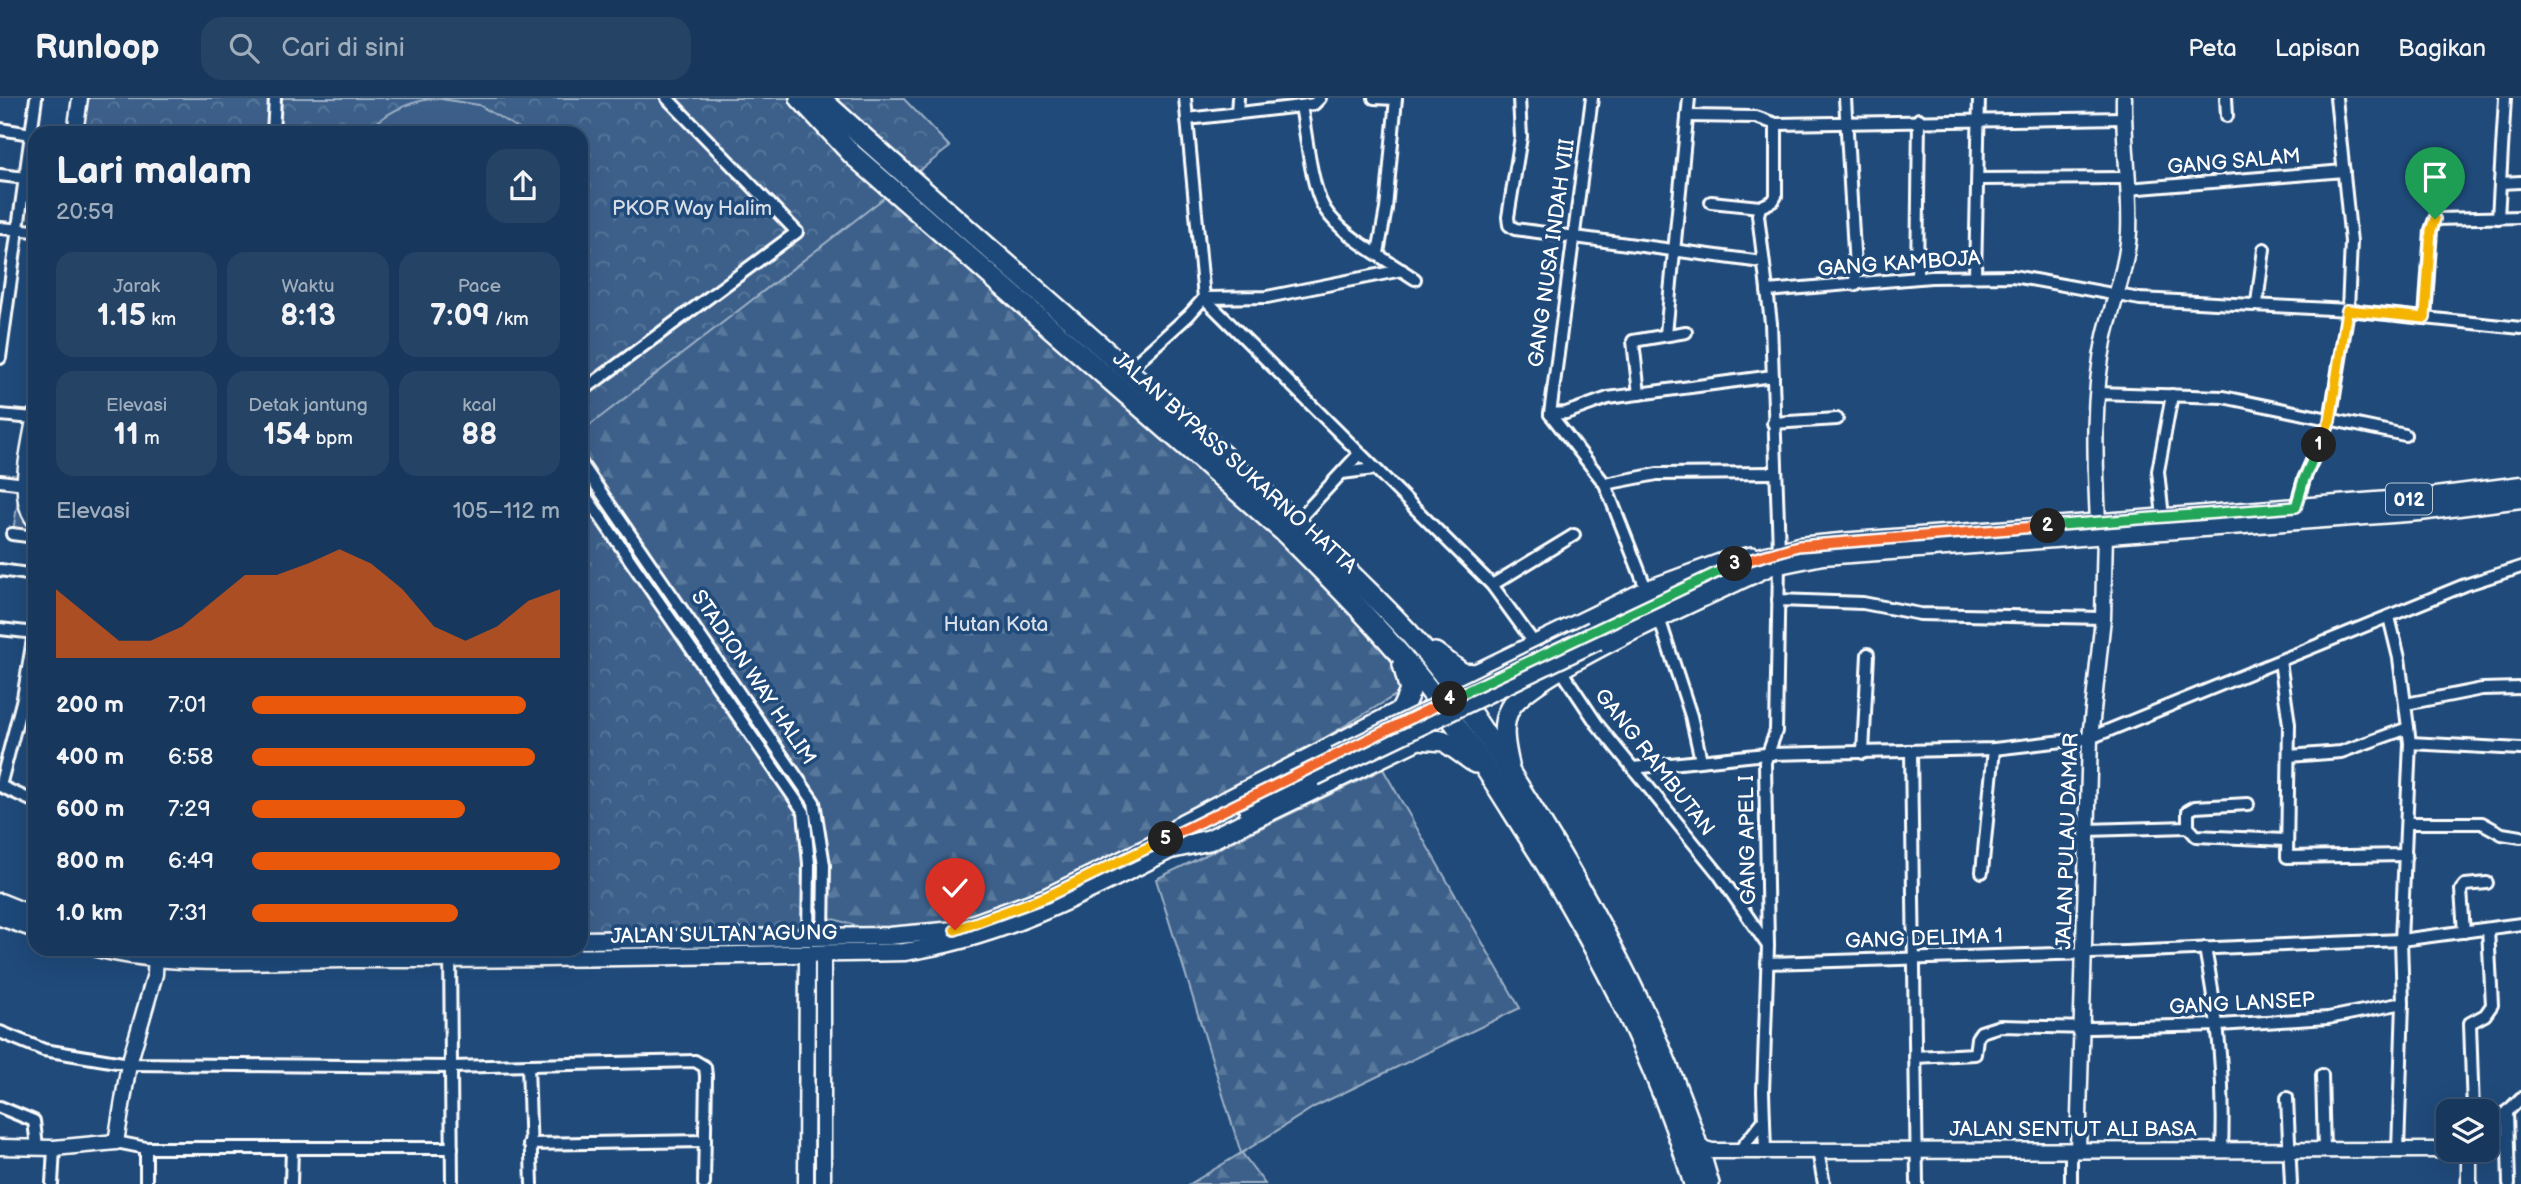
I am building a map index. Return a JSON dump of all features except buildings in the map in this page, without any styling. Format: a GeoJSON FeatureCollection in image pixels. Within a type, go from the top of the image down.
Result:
{"type":"FeatureCollection","features":[{"type":"Feature","properties":{"kind":"highway","name":"JALAN BYPASS SUKARNO HATTA"},"geometry":{"type":"LineString","coordinates":[[800,98],[853,155],[1296,522],[1409,634],[1469,710],[1569,867],[1617,960],[1669,1072],[1699,1147],[1709,1184]]}},
{"type":"Feature","properties":{"kind":"highway","name":"JALAN BYPASS SUKARNO HATTA"},"geometry":{"type":"LineString","coordinates":[[820,98],[1128,370],[1161,412],[1284,532],[1435,696],[1492,778],[1594,946],[1656,1080],[1694,1184]]}},
{"type":"Feature","properties":{"kind":"highway"},"geometry":{"type":"LineString","coordinates":[[1409,634],[1462,673],[1476,674],[1537,647],[1647,591],[1723,563],[1769,559]]}},
{"type":"Feature","properties":{"kind":"highway"},"geometry":{"type":"LineString","coordinates":[[1487,671],[1479,680],[1479,688],[1484,696],[1493,700],[1507,698],[1769,559]]}},
{"type":"Feature","properties":{"kind":"highway"},"geometry":{"type":"LineString","coordinates":[[1398,653],[1410,687],[1401,711]]}},
{"type":"Feature","properties":{"kind":"highway"},"geometry":{"type":"LineString","coordinates":[[1515,780],[1504,741],[1507,716],[1518,698],[1540,682]]}},
{"type":"Feature","properties":{"kind":"highway"},"geometry":{"type":"LineString","coordinates":[[1170,843],[1183,824],[1401,711],[1419,705],[1429,712],[1430,723],[1418,739]]}},
{"type":"Feature","properties":{"kind":"highway"},"geometry":{"type":"LineString","coordinates":[[1170,843],[1209,840],[1418,739],[1436,738],[1452,745],[1492,778]]}},
{"type":"Feature","properties":{"kind":"main road","name":"012"},"geometry":{"type":"LineString","coordinates":[[2429,504],[2521,485]]}},
{"type":"Feature","properties":{"kind":"main road","name":"012"},"geometry":{"type":"LineString","coordinates":[[1769,559],[2102,528],[2521,499]]}},
{"type":"Feature","properties":{"kind":"main road","name":"012"},"geometry":{"type":"LineString","coordinates":[[2102,528],[2163,517],[2296,507],[2411,506]]}},
{"type":"Feature","properties":{"kind":"main road","name":"JALAN SULTAN AGUNG"},"geometry":{"type":"LineString","coordinates":[[588,951],[815,945],[955,930],[1046,897],[1170,843],[1595,636],[1769,559]]}},
{"type":"Feature","properties":{"kind":"main road"},"geometry":{"type":"LineString","coordinates":[[0,902],[28,913]]}},
{"type":"Feature","properties":{"kind":"main road"},"geometry":{"type":"LineString","coordinates":[[0,916],[28,926]]}},
{"type":"Feature","properties":{"kind":"main road","name":"JALAN SULTAN AGUNG"},"geometry":{"type":"LineString","coordinates":[[588,940],[815,945]]}},
{"type":"Feature","properties":{"kind":"street"},"geometry":{"type":"LineString","coordinates":[[32,126],[36,98]]}},
{"type":"Feature","properties":{"kind":"street"},"geometry":{"type":"LineString","coordinates":[[76,126],[80,98]]}},
{"type":"Feature","properties":{"kind":"street"},"geometry":{"type":"LineString","coordinates":[[274,126],[275,98]]}},
{"type":"Feature","properties":{"kind":"street"},"geometry":{"type":"LineString","coordinates":[[1185,98],[1204,298],[1492,584],[1537,647]]}},
{"type":"Feature","properties":{"kind":"street"},"geometry":{"type":"LineString","coordinates":[[1237,113],[1238,98]]}},
{"type":"Feature","properties":{"kind":"street"},"geometry":{"type":"LineString","coordinates":[[1374,98],[1396,99],[1386,209],[1378,253]]}},
{"type":"Feature","properties":{"kind":"street"},"geometry":{"type":"LineString","coordinates":[[1519,98],[1521,137],[1509,225],[1515,229],[1674,252],[1762,261]]}},
{"type":"Feature","properties":{"kind":"street","name":"GANG NUSA INDAH VIII"},"geometry":{"type":"LineString","coordinates":[[1550,414],[1592,98]]}},
{"type":"Feature","properties":{"kind":"street"},"geometry":{"type":"LineString","coordinates":[[1666,334],[1689,98]]}},
{"type":"Feature","properties":{"kind":"street"},"geometry":{"type":"LineString","coordinates":[[1845,98],[1856,285]]}},
{"type":"Feature","properties":{"kind":"street"},"geometry":{"type":"LineString","coordinates":[[1975,275],[1979,98]]}},
{"type":"Feature","properties":{"kind":"street","name":"JALAN PULAU DAMAR"},"geometry":{"type":"LineString","coordinates":[[2075,1150],[2090,738],[2103,618],[2102,528],[2095,450],[2097,393],[2105,336],[2126,261],[2124,98]]}},
{"type":"Feature","properties":{"kind":"street"},"geometry":{"type":"LineString","coordinates":[[2226,98],[2227,116]]}},
{"type":"Feature","properties":{"kind":"street"},"geometry":{"type":"LineString","coordinates":[[2296,507],[2304,479],[2330,421],[2347,310],[2351,250],[2336,98]]}},
{"type":"Feature","properties":{"kind":"street"},"geometry":{"type":"LineString","coordinates":[[2498,218],[2505,98]]}},
{"type":"Feature","properties":{"kind":"street"},"geometry":{"type":"LineString","coordinates":[[588,388],[797,232],[671,99]]}},
{"type":"Feature","properties":{"kind":"street"},"geometry":{"type":"LineString","coordinates":[[1187,118],[1301,106],[1317,101]]}},
{"type":"Feature","properties":{"kind":"street"},"geometry":{"type":"LineString","coordinates":[[1301,106],[1321,204],[1340,226],[1415,279]]}},
{"type":"Feature","properties":{"kind":"street"},"geometry":{"type":"LineString","coordinates":[[268,126],[273,113]]}},
{"type":"Feature","properties":{"kind":"street"},"geometry":{"type":"LineString","coordinates":[[1688,116],[1756,117],[1776,124],[1919,119],[2123,118]]}},
{"type":"Feature","properties":{"kind":"street"},"geometry":{"type":"LineString","coordinates":[[1917,278],[1919,119]]}},
{"type":"Feature","properties":{"kind":"street"},"geometry":{"type":"LineString","coordinates":[[1712,202],[1760,207],[1773,201],[1776,196],[1776,124]]}},
{"type":"Feature","properties":{"kind":"street"},"geometry":{"type":"LineString","coordinates":[[0,129],[28,134]]}},
{"type":"Feature","properties":{"kind":"street"},"geometry":{"type":"LineString","coordinates":[[0,358],[28,156]]}},
{"type":"Feature","properties":{"kind":"street","name":"GANG SALAM"},"geometry":{"type":"LineString","coordinates":[[1978,179],[2127,184],[2344,171]]}},
{"type":"Feature","properties":{"kind":"street"},"geometry":{"type":"LineString","coordinates":[[0,175],[25,178]]}},
{"type":"Feature","properties":{"kind":"street"},"geometry":{"type":"LineString","coordinates":[[2500,183],[2521,182]]}},
{"type":"Feature","properties":{"kind":"street","name":"GANG APEL I"},"geometry":{"type":"LineString","coordinates":[[1760,207],[1762,261],[1767,291],[1773,376],[1774,473],[1769,559],[1778,600],[1776,731],[1772,748],[1766,754],[1768,946],[1765,1151]]}},
{"type":"Feature","properties":{"kind":"street"},"geometry":{"type":"LineString","coordinates":[[2425,318],[2431,230],[2435,219],[2521,217]]}},
{"type":"Feature","properties":{"kind":"street"},"geometry":{"type":"LineString","coordinates":[[0,228],[28,231]]}},
{"type":"Feature","properties":{"kind":"street"},"geometry":{"type":"LineString","coordinates":[[2257,303],[2264,249]]}},
{"type":"Feature","properties":{"kind":"street"},"geometry":{"type":"LineString","coordinates":[[1128,370],[1204,298],[1267,297],[1402,270]]}},
{"type":"Feature","properties":{"kind":"street","name":"GANG KAMBOJA"},"geometry":{"type":"LineString","coordinates":[[1767,291],[1975,275],[2060,283],[2116,295],[2347,310],[2521,328]]}},
{"type":"Feature","properties":{"kind":"street"},"geometry":{"type":"LineString","coordinates":[[1639,394],[1632,343],[1635,339],[1686,332]]}},
{"type":"Feature","properties":{"kind":"street"},"geometry":{"type":"LineString","coordinates":[[1550,414],[1566,413],[1608,398],[1773,376]]}},
{"type":"Feature","properties":{"kind":"street"},"geometry":{"type":"LineString","coordinates":[[2097,393],[2223,397],[2405,435]]}},
{"type":"Feature","properties":{"kind":"street"},"geometry":{"type":"LineString","coordinates":[[2163,517],[2158,471],[2172,395]]}},
{"type":"Feature","properties":{"kind":"street"},"geometry":{"type":"LineString","coordinates":[[1550,414],[1605,484],[1647,591]]}},
{"type":"Feature","properties":{"kind":"street"},"geometry":{"type":"LineString","coordinates":[[0,415],[28,416]]}},
{"type":"Feature","properties":{"kind":"street"},"geometry":{"type":"LineString","coordinates":[[1773,423],[1837,419]]}},
{"type":"Feature","properties":{"kind":"street"},"geometry":{"type":"LineString","coordinates":[[1296,522],[1359,454]]}},
{"type":"Feature","properties":{"kind":"street"},"geometry":{"type":"LineString","coordinates":[[28,464],[24,503],[28,510]]}},
{"type":"Feature","properties":{"kind":"street"},"geometry":{"type":"LineString","coordinates":[[1342,473],[1374,469]]}},
{"type":"Feature","properties":{"kind":"street","name":"STADION WAY HALIM"},"geometry":{"type":"LineString","coordinates":[[588,473],[814,802],[824,864],[815,945]]}},
{"type":"Feature","properties":{"kind":"street"},"geometry":{"type":"LineString","coordinates":[[1605,484],[1657,474],[1774,473]]}},
{"type":"Feature","properties":{"kind":"street"},"geometry":{"type":"LineString","coordinates":[[0,481],[25,484]]}},
{"type":"Feature","properties":{"kind":"street","name":"STADION WAY HALIM"},"geometry":{"type":"LineString","coordinates":[[588,499],[804,812],[815,945]]}},
{"type":"Feature","properties":{"kind":"street"},"geometry":{"type":"LineString","coordinates":[[12,534],[28,536]]}},
{"type":"Feature","properties":{"kind":"street"},"geometry":{"type":"LineString","coordinates":[[1492,584],[1574,535]]}},
{"type":"Feature","properties":{"kind":"street"},"geometry":{"type":"LineString","coordinates":[[1633,768],[1766,754],[1994,749],[2090,738],[2465,585],[2521,567]]}},
{"type":"Feature","properties":{"kind":"street"},"geometry":{"type":"LineString","coordinates":[[0,570],[28,574]]}},
{"type":"Feature","properties":{"kind":"street"},"geometry":{"type":"LineString","coordinates":[[1778,600],[1863,603],[1920,614],[2103,618]]}},
{"type":"Feature","properties":{"kind":"street"},"geometry":{"type":"LineString","coordinates":[[2389,617],[2399,658],[2410,743],[2401,940],[2403,1003],[2398,1150]]}},
{"type":"Feature","properties":{"kind":"street"},"geometry":{"type":"LineString","coordinates":[[1659,618],[1691,716],[1701,760]]}},
{"type":"Feature","properties":{"kind":"street"},"geometry":{"type":"LineString","coordinates":[[0,629],[28,632]]}},
{"type":"Feature","properties":{"kind":"street"},"geometry":{"type":"LineString","coordinates":[[1863,753],[1868,654]]}},
{"type":"Feature","properties":{"kind":"street"},"geometry":{"type":"LineString","coordinates":[[2280,662],[2289,724],[2285,853],[2291,859],[2406,855]]}},
{"type":"Feature","properties":{"kind":"street"},"geometry":{"type":"LineString","coordinates":[[28,668],[0,786],[28,799]]}},
{"type":"Feature","properties":{"kind":"street","name":"GANG RAMBUTAN"},"geometry":{"type":"LineString","coordinates":[[1561,670],[1633,768],[1718,873],[1768,946]]}},
{"type":"Feature","properties":{"kind":"street"},"geometry":{"type":"LineString","coordinates":[[2406,704],[2482,689],[2521,688]]}},
{"type":"Feature","properties":{"kind":"street"},"geometry":{"type":"LineString","coordinates":[[2289,757],[2340,752],[2408,728]]}},
{"type":"Feature","properties":{"kind":"street"},"geometry":{"type":"LineString","coordinates":[[2410,743],[2521,749]]}},
{"type":"Feature","properties":{"kind":"street"},"geometry":{"type":"LineString","coordinates":[[1982,872],[1994,749]]}},
{"type":"Feature","properties":{"kind":"street"},"geometry":{"type":"LineString","coordinates":[[1911,751],[1917,1184]]}},
{"type":"Feature","properties":{"kind":"street"},"geometry":{"type":"LineString","coordinates":[[2248,804],[2195,807],[2188,811],[2188,827],[2196,836],[2285,840]]}},
{"type":"Feature","properties":{"kind":"street"},"geometry":{"type":"LineString","coordinates":[[2408,823],[2482,823],[2502,834],[2521,837]]}},
{"type":"Feature","properties":{"kind":"street"},"geometry":{"type":"LineString","coordinates":[[2087,830],[2188,827]]}},
{"type":"Feature","properties":{"kind":"street"},"geometry":{"type":"LineString","coordinates":[[2464,932],[2461,890],[2465,886],[2487,883]]}},
{"type":"Feature","properties":{"kind":"street","name":"GANG DELIMA 1"},"geometry":{"type":"LineString","coordinates":[[1767,962],[2401,940],[2521,924]]}},
{"type":"Feature","properties":{"kind":"street"},"geometry":{"type":"LineString","coordinates":[[2473,1099],[2470,1023],[2485,1015],[2492,1005],[2488,929]]}},
{"type":"Feature","properties":{"kind":"street"},"geometry":{"type":"LineString","coordinates":[[806,1184],[815,945]]}},
{"type":"Feature","properties":{"kind":"street"},"geometry":{"type":"LineString","coordinates":[[815,945],[823,1184]]}},
{"type":"Feature","properties":{"kind":"street"},"geometry":{"type":"LineString","coordinates":[[2206,948],[2219,1025],[2225,1086],[2222,1150]]}},
{"type":"Feature","properties":{"kind":"street"},"geometry":{"type":"LineString","coordinates":[[116,1142],[129,1064],[160,956]]}},
{"type":"Feature","properties":{"kind":"street"},"geometry":{"type":"LineString","coordinates":[[450,956],[452,1184]]}},
{"type":"Feature","properties":{"kind":"street","name":"GANG LANSEP"},"geometry":{"type":"LineString","coordinates":[[1915,1057],[1975,1054],[1977,1038],[1981,1032],[2000,1026],[2081,1028],[2219,1025],[2328,1018],[2403,1003]]}},
{"type":"Feature","properties":{"kind":"street"},"geometry":{"type":"LineString","coordinates":[[0,1032],[44,1050],[129,1064],[452,1067],[695,1061],[702,1063],[706,1076],[704,1184]]}},
{"type":"Feature","properties":{"kind":"street"},"geometry":{"type":"LineString","coordinates":[[528,1065],[528,1144],[532,1184]]}},
{"type":"Feature","properties":{"kind":"street"},"geometry":{"type":"LineString","coordinates":[[2322,1075],[2324,1150]]}},
{"type":"Feature","properties":{"kind":"street"},"geometry":{"type":"LineString","coordinates":[[2287,1098],[2291,1184]]}},
{"type":"Feature","properties":{"kind":"street"},"geometry":{"type":"LineString","coordinates":[[2499,1119],[2521,1098]]}},
{"type":"Feature","properties":{"kind":"street"},"geometry":{"type":"LineString","coordinates":[[0,1107],[34,1121],[37,1147]]}},
{"type":"Feature","properties":{"kind":"street"},"geometry":{"type":"LineString","coordinates":[[2507,1111],[2509,1184]]}},
{"type":"Feature","properties":{"kind":"street"},"geometry":{"type":"LineString","coordinates":[[1739,1151],[1764,1120]]}},
{"type":"Feature","properties":{"kind":"street"},"geometry":{"type":"LineString","coordinates":[[528,1144],[705,1141]]}},
{"type":"Feature","properties":{"kind":"street"},"geometry":{"type":"LineString","coordinates":[[0,1147],[54,1148],[116,1142],[146,1148],[452,1148]]}},
{"type":"Feature","properties":{"kind":"street","name":"JALAN SENTUT ALI BASA"},"geometry":{"type":"LineString","coordinates":[[1699,1147],[1712,1151],[2436,1150]]}},
{"type":"Feature","properties":{"kind":"street"},"geometry":{"type":"LineString","coordinates":[[52,1184],[54,1148]]}},
{"type":"Feature","properties":{"kind":"street"},"geometry":{"type":"LineString","coordinates":[[146,1148],[146,1184]]}},
{"type":"Feature","properties":{"kind":"street"},"geometry":{"type":"LineString","coordinates":[[291,1184],[292,1148]]}},
{"type":"Feature","properties":{"kind":"street"},"geometry":{"type":"LineString","coordinates":[[2070,1184],[2075,1150]]}},
{"type":"Feature","properties":{"kind":"street"},"geometry":{"type":"LineString","coordinates":[[1818,1151],[1824,1184]]}},
{"type":"Feature","properties":{"kind":"street"},"geometry":{"type":"LineString","coordinates":[[2469,1162],[2469,1184]]}},
{"type":"Feature","properties":{"kind":"green space","name":"PKOR Way Halim"},"geometry":{"type":"Polygon","coordinates":[[[79,98],[903,98],[950,147],[588,427],[588,126],[75,126],[79,98]]]}},
{"type":"Feature","properties":{"kind":"green space"},"geometry":{"type":"Polygon","coordinates":[[[435,98],[479,105],[514,126],[373,126],[398,109],[435,98]]]}},
{"type":"Feature","properties":{"kind":"green space","name":"Hutan Kota"},"geometry":{"type":"Polygon","coordinates":[[[794,98],[1165,427],[1385,646],[1404,690],[1165,834],[955,930],[889,936],[820,915],[588,500],[588,382],[794,98]]]}},
{"type":"Feature","properties":{"kind":"green space"},"geometry":{"type":"Polygon","coordinates":[[[28,438],[28,545],[13,531],[28,438]]]}},
{"type":"Feature","properties":{"kind":"green space"},"geometry":{"type":"Polygon","coordinates":[[[588,497],[810,808],[822,863],[822,936],[588,937],[588,497]]]}},
{"type":"Feature","properties":{"kind":"green space"},"geometry":{"type":"Polygon","coordinates":[[[1383,769],[1520,1008],[1314,1107],[1242,1153],[1265,1184],[1190,1184],[1241,1153],[1156,879],[1383,769]]]}},
{"type":"Feature","properties":{"kind":"route"},"geometry":{"type":"LineString","coordinates":[[955,930],[998,917],[1046,897],[1592,630],[1763,554],[1798,546],[1840,542],[2296,507],[2304,479],[2330,421],[2347,310],[2425,318],[2431,230],[2435,219]]}}]}
